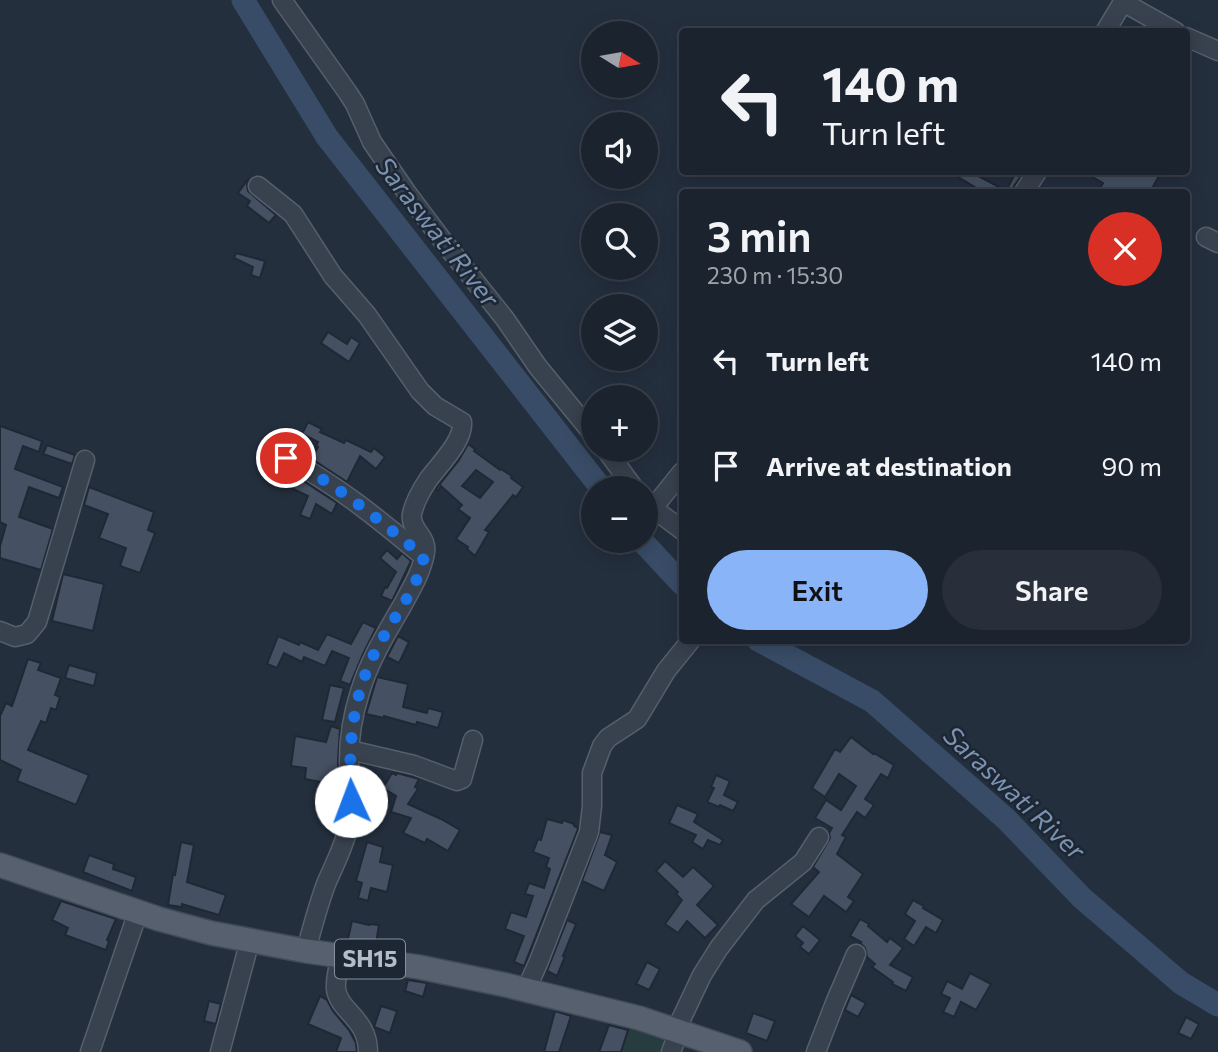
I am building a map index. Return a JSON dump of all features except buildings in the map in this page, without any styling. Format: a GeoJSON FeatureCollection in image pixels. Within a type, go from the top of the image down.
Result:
{"type":"FeatureCollection","features":[{"type":"Feature","properties":{"kind":"main road","name":"SH15"},"geometry":{"type":"LineString","coordinates":[[0,865],[138,912],[211,933],[306,951],[419,967],[526,990],[639,1018],[675,1038],[740,1052]]}},
{"type":"Feature","properties":{"kind":"street"},"geometry":{"type":"LineString","coordinates":[[282,0],[348,93],[372,142],[414,203],[581,419]]}},
{"type":"Feature","properties":{"kind":"street"},"geometry":{"type":"LineString","coordinates":[[1107,28],[1123,1],[1169,28]]}},
{"type":"Feature","properties":{"kind":"street"},"geometry":{"type":"LineString","coordinates":[[1190,39],[1218,51]]}},
{"type":"Feature","properties":{"kind":"street"},"geometry":{"type":"LineString","coordinates":[[258,186],[293,214],[333,275],[367,314],[420,391],[435,406],[462,422],[462,429],[455,444],[427,481],[412,512],[414,526],[425,542],[426,549],[416,581],[370,662],[360,692],[351,728],[350,822],[321,899],[306,951]]}},
{"type":"Feature","properties":{"kind":"street"},"geometry":{"type":"LineString","coordinates":[[286,458],[337,488],[424,557]]}},
{"type":"Feature","properties":{"kind":"street"},"geometry":{"type":"LineString","coordinates":[[0,631],[15,637],[27,635],[37,622],[85,460]]}},
{"type":"Feature","properties":{"kind":"street"},"geometry":{"type":"LineString","coordinates":[[658,496],[679,475]]}},
{"type":"Feature","properties":{"kind":"street"},"geometry":{"type":"LineString","coordinates":[[658,512],[679,528]]}},
{"type":"Feature","properties":{"kind":"street"},"geometry":{"type":"LineString","coordinates":[[526,990],[589,832],[592,773],[602,746],[608,738],[637,719],[666,671],[688,644]]}},
{"type":"Feature","properties":{"kind":"street"},"geometry":{"type":"LineString","coordinates":[[350,750],[414,765],[457,781],[462,779],[473,740]]}},
{"type":"Feature","properties":{"kind":"street"},"geometry":{"type":"LineString","coordinates":[[675,1038],[702,975],[719,948],[756,901],[803,862],[819,837]]}},
{"type":"Feature","properties":{"kind":"street"},"geometry":{"type":"LineString","coordinates":[[90,1052],[138,912]]}},
{"type":"Feature","properties":{"kind":"street"},"geometry":{"type":"LineString","coordinates":[[220,1052],[250,940]]}},
{"type":"Feature","properties":{"kind":"street"},"geometry":{"type":"LineString","coordinates":[[816,1052],[856,954]]}},
{"type":"Feature","properties":{"kind":"street"},"geometry":{"type":"LineString","coordinates":[[341,955],[336,989],[339,998],[362,1027],[368,1039],[368,1052]]}},
{"type":"Feature","properties":{"kind":"green space"},"geometry":{"type":"Polygon","coordinates":[[[633,1019],[683,1035],[677,1052],[621,1052],[633,1019]]]}},
{"type":"Feature","properties":{"kind":"waterway","name":"Saraswati River"},"geometry":{"type":"LineString","coordinates":[[243,0],[327,137],[592,476]]}},
{"type":"Feature","properties":{"kind":"waterway","name":"Saraswati River"},"geometry":{"type":"LineString","coordinates":[[653,553],[679,581]]}},
{"type":"Feature","properties":{"kind":"waterway","name":"Saraswati River"},"geometry":{"type":"LineString","coordinates":[[765,644],[872,701],[1006,819],[1082,898],[1181,983],[1218,1005]]}},
{"type":"Feature","properties":{"kind":"route"},"geometry":{"type":"LineString","coordinates":[[286,458],[337,488],[424,557],[416,581],[370,662],[360,692],[351,728],[351,801]]}}]}
